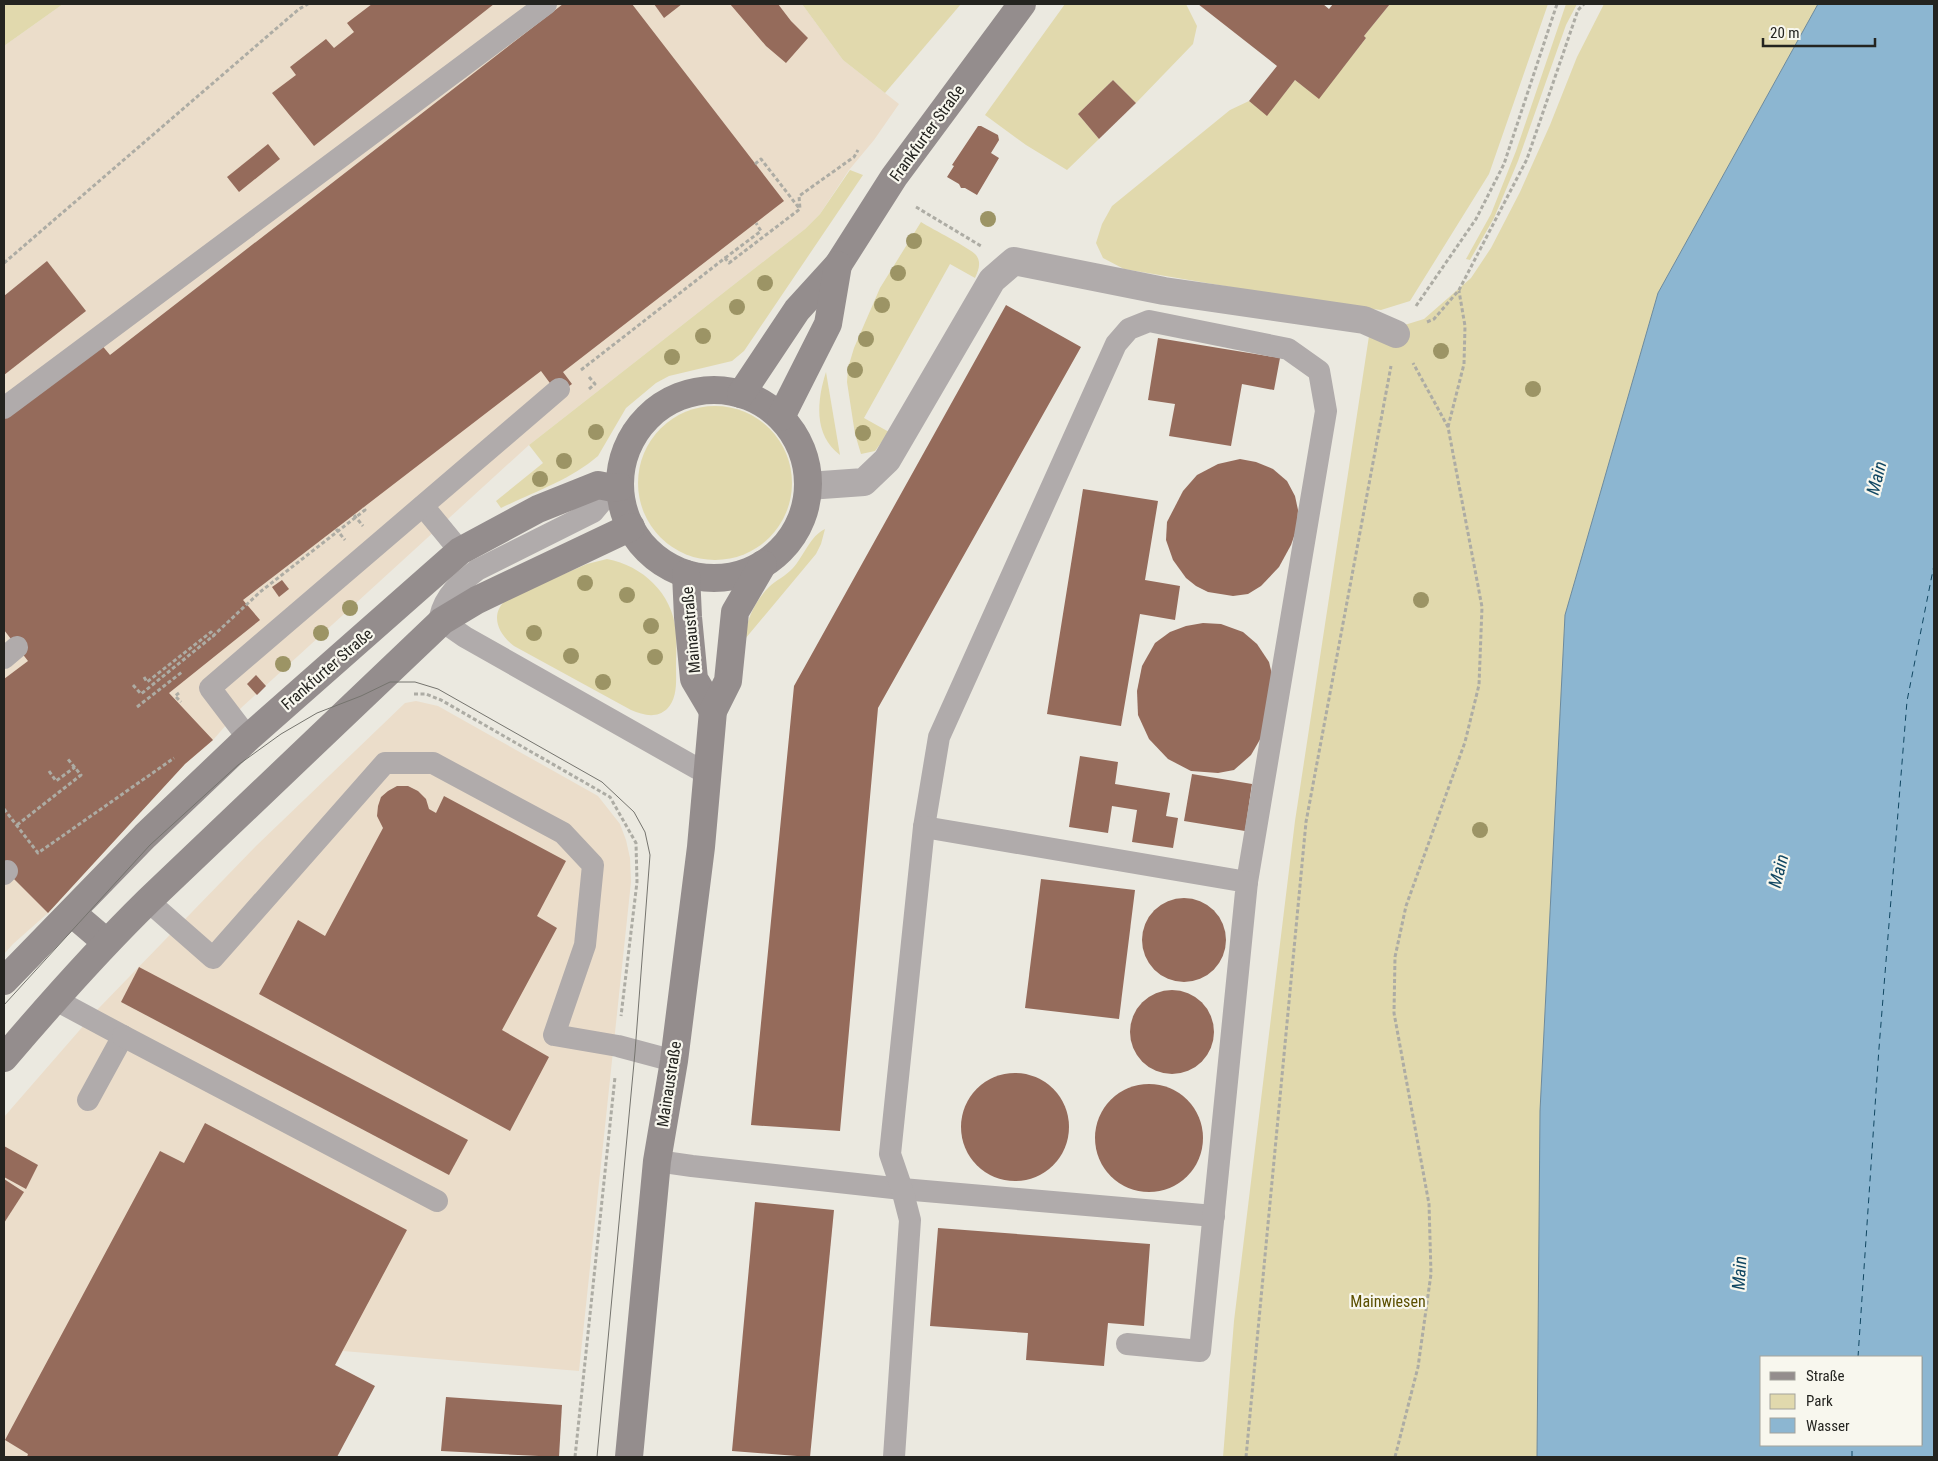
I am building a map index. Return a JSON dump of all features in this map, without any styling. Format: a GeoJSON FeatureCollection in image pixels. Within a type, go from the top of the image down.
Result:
{"type":"FeatureCollection","features":[{"type":"Feature","properties":{"kind":"main road","name":"Frankfurter Straße"},"geometry":{"type":"LineString","coordinates":[[741,394],[797,310],[838,265],[894,177],[1022,4]]}},
{"type":"Feature","properties":{"kind":"main road","name":"Frankfurter Straße"},"geometry":{"type":"LineString","coordinates":[[781,417],[828,324],[838,265]]}},
{"type":"Feature","properties":{"kind":"main road"},"geometry":{"type":"LineString","coordinates":[[712,390],[741,394],[762,403],[781,417],[796,437],[806,461],[808,486],[805,509],[796,531],[782,550],[763,564],[738,575],[712,579],[686,574],[665,564],[651,554],[630,527],[617,488],[624,458],[637,430],[658,409],[683,395],[712,390]]}},
{"type":"Feature","properties":{"kind":"main road","name":"Frankfurter Straße"},"geometry":{"type":"LineString","coordinates":[[7,971],[72,912],[145,836],[248,738],[460,551],[538,509],[598,485],[617,488]]}},
{"type":"Feature","properties":{"kind":"main road"},"geometry":{"type":"LineString","coordinates":[[4,1058],[106,942],[442,621],[477,600],[630,527]]}},
{"type":"Feature","properties":{"kind":"main road","name":"Mainaustraße"},"geometry":{"type":"LineString","coordinates":[[629,1457],[658,1161],[674,1061],[701,847],[714,711],[728,681],[735,612],[763,564]]}},
{"type":"Feature","properties":{"kind":"main road","name":"Mainaustraße"},"geometry":{"type":"LineString","coordinates":[[686,574],[694,679],[714,711]]}},
{"type":"Feature","properties":{"kind":"main road"},"geometry":{"type":"LineString","coordinates":[[72,912],[106,942]]}},
{"type":"Feature","properties":{"kind":"street"},"geometry":{"type":"LineString","coordinates":[[808,486],[864,482],[887,460],[992,280],[1014,261],[1164,291],[1364,320],[1396,334]]}},
{"type":"Feature","properties":{"kind":"lane"},"geometry":{"type":"LineString","coordinates":[[4,408],[546,4]]}},
{"type":"Feature","properties":{"kind":"lane"},"geometry":{"type":"LineString","coordinates":[[894,1457],[910,1220],[890,1154],[924,827],[939,738],[1116,344],[1129,329],[1149,321],[1288,349],[1319,370],[1326,411],[1247,882],[1200,1351],[1128,1344]]}},
{"type":"Feature","properties":{"kind":"lane"},"geometry":{"type":"LineString","coordinates":[[248,738],[210,688],[559,388]]}},
{"type":"Feature","properties":{"kind":"lane"},"geometry":{"type":"LineString","coordinates":[[617,488],[593,512],[476,570],[449,595],[442,607],[440,617],[442,621],[465,637],[708,774]]}},
{"type":"Feature","properties":{"kind":"lane"},"geometry":{"type":"LineString","coordinates":[[423,506],[460,551]]}},
{"type":"Feature","properties":{"kind":"lane"},"geometry":{"type":"LineString","coordinates":[[148,901],[213,958],[385,763],[433,763],[562,834],[593,865],[585,945],[554,1035],[618,1046],[674,1061]]}},
{"type":"Feature","properties":{"kind":"lane"},"geometry":{"type":"LineString","coordinates":[[924,827],[1247,882]]}},
{"type":"Feature","properties":{"kind":"lane"},"geometry":{"type":"LineString","coordinates":[[54,999],[437,1201]]}},
{"type":"Feature","properties":{"kind":"lane"},"geometry":{"type":"LineString","coordinates":[[88,1100],[123,1036]]}},
{"type":"Feature","properties":{"kind":"lane"},"geometry":{"type":"LineString","coordinates":[[658,1161],[902,1189],[1214,1216]]}},
{"type":"Feature","properties":{"kind":"path"},"geometry":{"type":"LineString","coordinates":[[4,263],[299,9],[308,4]]}},
{"type":"Feature","properties":{"kind":"path"},"geometry":{"type":"LineString","coordinates":[[1246,1457],[1306,822],[1396,334],[1476,219],[1504,164],[1557,4]]}},
{"type":"Feature","properties":{"kind":"path"},"geometry":{"type":"LineString","coordinates":[[1396,334],[1434,319],[1459,290],[1527,159],[1578,10],[1584,4]]}},
{"type":"Feature","properties":{"kind":"path"},"geometry":{"type":"LineString","coordinates":[[800,209],[799,196],[854,157],[858,150]]}},
{"type":"Feature","properties":{"kind":"path"},"geometry":{"type":"LineString","coordinates":[[756,164],[762,159],[800,209]]}},
{"type":"Feature","properties":{"kind":"path"},"geometry":{"type":"LineString","coordinates":[[913,205],[982,247]]}},
{"type":"Feature","properties":{"kind":"path"},"geometry":{"type":"LineString","coordinates":[[725,258],[730,264],[800,209]]}},
{"type":"Feature","properties":{"kind":"path"},"geometry":{"type":"LineString","coordinates":[[583,369],[761,231],[756,223]]}},
{"type":"Feature","properties":{"kind":"path"},"geometry":{"type":"LineString","coordinates":[[1448,428],[1464,364],[1465,326],[1459,290]]}},
{"type":"Feature","properties":{"kind":"path"},"geometry":{"type":"LineString","coordinates":[[1395,1457],[1418,1367],[1431,1274],[1429,1204],[1394,1013],[1395,957],[1406,906],[1465,742],[1479,685],[1482,607],[1448,428],[1396,334]]}},
{"type":"Feature","properties":{"kind":"path"},"geometry":{"type":"LineString","coordinates":[[587,373],[595,384]]}},
{"type":"Feature","properties":{"kind":"path"},"geometry":{"type":"LineString","coordinates":[[133,685],[141,694],[213,636],[260,592],[276,582],[365,510],[362,508]]}},
{"type":"Feature","properties":{"kind":"path"},"geometry":{"type":"LineString","coordinates":[[354,515],[363,526]]}},
{"type":"Feature","properties":{"kind":"path"},"geometry":{"type":"LineString","coordinates":[[336,529],[345,540]]}},
{"type":"Feature","properties":{"kind":"path"},"geometry":{"type":"LineString","coordinates":[[144,677],[147,682],[211,632],[218,644]]}},
{"type":"Feature","properties":{"kind":"path"},"geometry":{"type":"LineString","coordinates":[[137,707],[189,667]]}},
{"type":"Feature","properties":{"kind":"path"},"geometry":{"type":"LineString","coordinates":[[17,826],[71,786],[81,775],[67,758]]}},
{"type":"Feature","properties":{"kind":"path"},"geometry":{"type":"LineString","coordinates":[[4,809],[38,853],[176,758]]}},
{"type":"Feature","properties":{"kind":"path"},"geometry":{"type":"LineString","coordinates":[[49,772],[56,781],[74,767]]}},
{"type":"Feature","properties":{"kind":"shaded area"},"geometry":{"type":"Polygon","coordinates":[[[63,4],[802,4],[843,60],[899,104],[874,140],[849,170],[820,214],[805,229],[529,445],[241,708],[213,740],[185,764],[48,913],[4,954],[4,46],[63,4]]]}},
{"type":"Feature","properties":{"kind":"shaded area"},"geometry":{"type":"Polygon","coordinates":[[[416,701],[438,706],[598,796],[620,824],[626,840],[630,858],[631,882],[579,1371],[343,1351],[286,1457],[4,1457],[4,1117],[98,1009],[256,846],[405,703],[416,701]]]}},
{"type":"Feature","properties":{"kind":"green space"},"geometry":{"type":"Polygon","coordinates":[[[4,4],[63,4],[4,46],[4,4]]]}},
{"type":"Feature","properties":{"kind":"green space"},"geometry":{"type":"Polygon","coordinates":[[[802,4],[961,4],[885,93],[843,60],[802,4]]]}},
{"type":"Feature","properties":{"kind":"green space"},"geometry":{"type":"Polygon","coordinates":[[[1065,4],[1186,4],[1197,26],[1193,44],[1136,103],[1113,80],[1078,114],[1099,139],[1067,170],[1026,145],[985,115],[1065,4]]]}},
{"type":"Feature","properties":{"kind":"green space"},"geometry":{"type":"Polygon","coordinates":[[[1390,4],[1548,4],[1489,174],[1410,301],[1381,310],[1338,305],[1124,269],[1103,258],[1096,243],[1102,224],[1112,206],[1230,110],[1249,101],[1267,115],[1295,80],[1319,98],[1390,4]]]}},
{"type":"Feature","properties":{"kind":"green space"},"geometry":{"type":"Polygon","coordinates":[[[1566,4],[1577,4],[1566,25],[1518,161],[1494,218],[1470,260],[1466,259],[1491,214],[1516,151],[1566,4]]]}},
{"type":"Feature","properties":{"kind":"green space","name":"Mainwiesen"},"geometry":{"type":"Polygon","coordinates":[[[1604,4],[1818,4],[1658,293],[1565,615],[1540,1111],[1537,1457],[1223,1457],[1234,1321],[1295,821],[1369,336],[1424,319],[1471,278],[1491,248],[1520,192],[1550,125],[1577,57],[1604,4]]]}},
{"type":"Feature","properties":{"kind":"green space"},"geometry":{"type":"Polygon","coordinates":[[[850,170],[863,175],[744,351],[732,361],[669,376],[656,383],[626,408],[598,456],[564,479],[501,508],[496,501],[543,463],[529,445],[805,229],[820,214],[850,170]]]}},
{"type":"Feature","properties":{"kind":"green space"},"geometry":{"type":"Polygon","coordinates":[[[921,222],[959,243],[976,255],[979,261],[978,270],[975,278],[950,264],[864,418],[889,432],[875,451],[861,454],[855,434],[847,382],[848,368],[854,348],[880,288],[921,222]]]}},
{"type":"Feature","properties":{"kind":"green space"},"geometry":{"type":"Polygon","coordinates":[[[826,372],[840,455],[831,447],[821,427],[819,405],[826,372]]]}},
{"type":"Feature","properties":{"kind":"green space"},"geometry":{"type":"Polygon","coordinates":[[[715,406],[744,412],[758,419],[769,429],[779,440],[786,454],[792,483],[786,512],[779,526],[769,537],[758,547],[744,554],[715,560],[686,554],[672,547],[661,537],[651,526],[644,512],[638,483],[644,454],[651,440],[661,429],[672,419],[686,412],[715,406]]]}},
{"type":"Feature","properties":{"kind":"green space"},"geometry":{"type":"Polygon","coordinates":[[[825,529],[816,554],[745,639],[749,618],[759,598],[793,568],[815,536],[825,529]]]}},
{"type":"Feature","properties":{"kind":"green space"},"geometry":{"type":"Polygon","coordinates":[[[607,559],[632,568],[654,583],[669,605],[673,617],[676,631],[676,688],[671,705],[658,714],[645,715],[631,710],[514,646],[503,635],[498,623],[497,616],[499,610],[508,598],[587,564],[607,559]]]}},
{"type":"Feature","properties":{"kind":"water","name":"Main"},"geometry":{"type":"Polygon","coordinates":[[[1818,4],[1934,4],[1934,1457],[1537,1457],[1540,1111],[1565,615],[1658,293],[1818,4]]]}},
{"type":"Feature","properties":{"kind":"building"},"geometry":{"type":"Polygon","coordinates":[[[372,4],[494,4],[314,146],[272,93],[296,75],[290,67],[326,39],[334,48],[354,32],[347,23],[372,4]]]}},
{"type":"Feature","properties":{"kind":"building"},"geometry":{"type":"Polygon","coordinates":[[[563,4],[632,4],[784,201],[563,372],[572,384],[558,394],[541,371],[243,600],[260,620],[169,693],[213,740],[185,764],[48,913],[4,869],[4,679],[28,661],[4,630],[4,417],[100,343],[110,355],[563,4]]]}},
{"type":"Feature","properties":{"kind":"building"},"geometry":{"type":"Polygon","coordinates":[[[654,4],[682,4],[664,18],[654,4]]]}},
{"type":"Feature","properties":{"kind":"building"},"geometry":{"type":"Polygon","coordinates":[[[730,4],[778,4],[808,38],[786,63],[766,46],[730,4]]]}},
{"type":"Feature","properties":{"kind":"building"},"geometry":{"type":"Polygon","coordinates":[[[1198,4],[1323,4],[1329,9],[1333,4],[1390,4],[1364,36],[1366,38],[1319,99],[1295,80],[1267,116],[1249,101],[1277,66],[1198,4]]]}},
{"type":"Feature","properties":{"kind":"building"},"geometry":{"type":"Polygon","coordinates":[[[1113,80],[1136,103],[1099,139],[1078,114],[1113,80]]]}},
{"type":"Feature","properties":{"kind":"building"},"geometry":{"type":"Polygon","coordinates":[[[978,126],[998,135],[999,140],[991,153],[999,158],[977,195],[965,188],[961,188],[959,184],[947,177],[954,166],[952,165],[978,126]]]}},
{"type":"Feature","properties":{"kind":"building"},"geometry":{"type":"Polygon","coordinates":[[[268,144],[280,159],[239,192],[227,177],[268,144]]]}},
{"type":"Feature","properties":{"kind":"building"},"geometry":{"type":"Polygon","coordinates":[[[47,261],[86,311],[4,375],[4,296],[47,261]]]}},
{"type":"Feature","properties":{"kind":"building"},"geometry":{"type":"Polygon","coordinates":[[[1006,305],[1081,347],[878,708],[840,1131],[751,1125],[794,686],[1006,305]]]}},
{"type":"Feature","properties":{"kind":"building"},"geometry":{"type":"Polygon","coordinates":[[[1158,338],[1280,358],[1274,390],[1242,384],[1231,446],[1169,436],[1175,404],[1148,400],[1158,338]]]}},
{"type":"Feature","properties":{"kind":"building"},"geometry":{"type":"Polygon","coordinates":[[[1240,459],[1256,462],[1273,469],[1287,481],[1295,496],[1298,510],[1297,528],[1291,545],[1279,567],[1261,586],[1248,594],[1233,596],[1208,592],[1186,578],[1173,560],[1166,540],[1167,522],[1183,491],[1197,475],[1218,464],[1240,459]]]}},
{"type":"Feature","properties":{"kind":"building"},"geometry":{"type":"Polygon","coordinates":[[[1083,489],[1158,501],[1145,580],[1180,586],[1175,620],[1140,614],[1121,726],[1047,714],[1083,489]]]}},
{"type":"Feature","properties":{"kind":"building"},"geometry":{"type":"Polygon","coordinates":[[[282,580],[289,589],[279,597],[272,587],[282,580]]]}},
{"type":"Feature","properties":{"kind":"building"},"geometry":{"type":"Polygon","coordinates":[[[1203,623],[1221,624],[1243,632],[1257,644],[1269,662],[1275,687],[1262,736],[1251,755],[1234,770],[1218,773],[1191,771],[1168,759],[1149,739],[1138,715],[1137,691],[1142,666],[1155,643],[1170,632],[1186,626],[1203,623]]]}},
{"type":"Feature","properties":{"kind":"building"},"geometry":{"type":"Polygon","coordinates":[[[256,675],[266,686],[257,695],[247,684],[256,675]]]}},
{"type":"Feature","properties":{"kind":"building"},"geometry":{"type":"Polygon","coordinates":[[[1080,756],[1118,762],[1115,784],[1170,793],[1166,816],[1178,818],[1173,848],[1132,842],[1137,810],[1112,806],[1108,833],[1069,827],[1080,756]]]}},
{"type":"Feature","properties":{"kind":"building"},"geometry":{"type":"Polygon","coordinates":[[[1192,774],[1252,784],[1245,831],[1184,821],[1192,774]]]}},
{"type":"Feature","properties":{"kind":"building"},"geometry":{"type":"Polygon","coordinates":[[[397,786],[408,786],[418,791],[426,799],[429,809],[436,813],[444,796],[566,861],[537,916],[557,928],[502,1030],[549,1057],[510,1131],[259,994],[298,920],[325,936],[383,828],[377,816],[381,797],[397,786]]]}},
{"type":"Feature","properties":{"kind":"building"},"geometry":{"type":"Polygon","coordinates":[[[1041,879],[1135,890],[1119,1019],[1025,1008],[1041,879]]]}},
{"type":"Feature","properties":{"kind":"building"},"geometry":{"type":"Polygon","coordinates":[[[1184,898],[1200,901],[1214,910],[1223,924],[1226,940],[1223,956],[1214,970],[1200,979],[1184,982],[1168,979],[1154,970],[1145,956],[1142,940],[1145,924],[1154,910],[1168,901],[1184,898]]]}},
{"type":"Feature","properties":{"kind":"building"},"geometry":{"type":"Polygon","coordinates":[[[139,967],[468,1140],[449,1175],[121,1002],[139,967]]]}},
{"type":"Feature","properties":{"kind":"building"},"geometry":{"type":"Polygon","coordinates":[[[1172,990],[1188,993],[1207,1009],[1211,1016],[1214,1032],[1211,1048],[1195,1067],[1188,1071],[1172,1074],[1156,1071],[1137,1055],[1133,1048],[1130,1032],[1133,1016],[1149,997],[1156,993],[1172,990]]]}},
{"type":"Feature","properties":{"kind":"building"},"geometry":{"type":"Polygon","coordinates":[[[1015,1073],[1036,1077],[1053,1089],[1065,1106],[1069,1127],[1065,1148],[1053,1165],[1036,1177],[1015,1181],[994,1177],[977,1165],[965,1148],[961,1127],[965,1106],[977,1089],[994,1077],[1015,1073]]]}},
{"type":"Feature","properties":{"kind":"building"},"geometry":{"type":"Polygon","coordinates":[[[1149,1084],[1170,1088],[1187,1100],[1199,1117],[1203,1138],[1199,1159],[1187,1176],[1170,1188],[1149,1192],[1128,1188],[1111,1176],[1099,1159],[1095,1138],[1099,1117],[1111,1100],[1128,1088],[1149,1084]]]}},
{"type":"Feature","properties":{"kind":"building"},"geometry":{"type":"Polygon","coordinates":[[[205,1123],[407,1230],[335,1365],[375,1386],[337,1457],[27,1457],[28,1454],[5,1440],[160,1151],[184,1163],[205,1123]]]}},
{"type":"Feature","properties":{"kind":"building"},"geometry":{"type":"Polygon","coordinates":[[[4,1146],[38,1165],[26,1189],[4,1177],[4,1146]]]}},
{"type":"Feature","properties":{"kind":"building"},"geometry":{"type":"Polygon","coordinates":[[[4,1179],[24,1192],[4,1223],[4,1179]]]}},
{"type":"Feature","properties":{"kind":"building"},"geometry":{"type":"Polygon","coordinates":[[[755,1202],[834,1210],[810,1457],[732,1451],[755,1202]]]}},
{"type":"Feature","properties":{"kind":"building"},"geometry":{"type":"Polygon","coordinates":[[[938,1228],[1150,1244],[1144,1326],[1108,1323],[1104,1366],[1026,1360],[1028,1333],[930,1326],[938,1228]]]}},
{"type":"Feature","properties":{"kind":"building"},"geometry":{"type":"Polygon","coordinates":[[[446,1397],[562,1405],[559,1457],[441,1451],[446,1397]]]}},
{"type":"Feature","properties":{"kind":"ferry route"},"geometry":{"type":"LineString","coordinates":[[1858,1356],[1879,1048],[1907,701],[1934,565]]}},
{"type":"Feature","properties":{"kind":"ferry route"},"geometry":{"type":"LineString","coordinates":[[1852,1446],[1852,1457]]}},
{"type":"Feature","properties":{"kind":"tram line"},"geometry":{"type":"LineString","coordinates":[[4,1005],[150,845],[238,765],[281,734],[317,713],[361,696],[390,682],[415,682],[438,689],[602,782],[634,812],[645,832],[650,855],[635,1052],[597,1457]]}}]}
